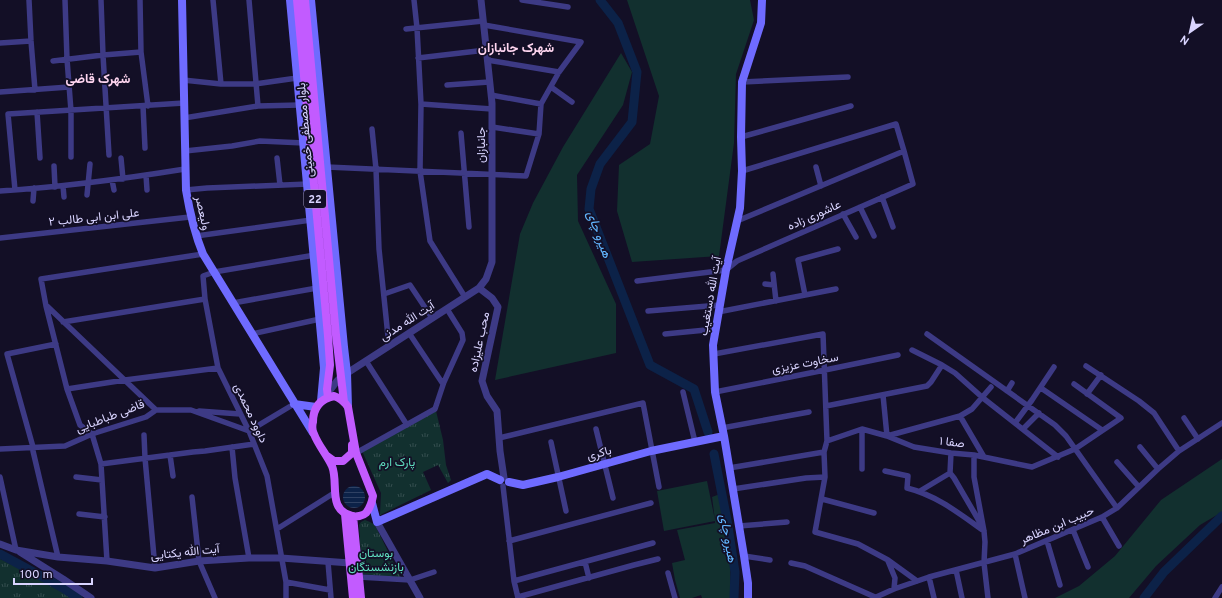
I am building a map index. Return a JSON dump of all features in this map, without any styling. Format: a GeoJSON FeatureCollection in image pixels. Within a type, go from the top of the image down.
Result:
{"type":"FeatureCollection","features":[{"type":"Feature","properties":{"kind":"main road","name":"ولیعصر"},"geometry":{"type":"LineString","coordinates":[[182,0],[185,169],[190,217],[203,254],[313,433]]}},
{"type":"Feature","properties":{"kind":"main road","name":"بلوار مصطفی خمینی"},"geometry":{"type":"LineString","coordinates":[[304,0],[336,335],[344,375]]}},
{"type":"Feature","properties":{"kind":"main road"},"geometry":{"type":"LineString","coordinates":[[298,49],[297,78],[315,256],[324,368],[323,400],[313,415],[313,433],[332,466],[334,475],[335,500],[339,507],[349,515],[359,516],[366,513],[372,502],[373,496],[356,453],[346,404],[344,348],[311,0]]}},
{"type":"Feature","properties":{"kind":"main road","name":"آیت الله دستغیب"},"geometry":{"type":"LineString","coordinates":[[748,598],[748,583],[744,556],[715,392],[713,345],[726,270],[740,208],[742,171],[742,82],[761,23],[762,0]]}},
{"type":"Feature","properties":{"kind":"main road","name":"بلوار مصطفی خمینی"},"geometry":{"type":"LineString","coordinates":[[294,2],[328,336],[330,365],[323,400]]}},
{"type":"Feature","properties":{"kind":"main road"},"geometry":{"type":"LineString","coordinates":[[294,404],[323,400],[334,396],[346,404]]}},
{"type":"Feature","properties":{"kind":"main road","name":"باکری"},"geometry":{"type":"LineString","coordinates":[[378,522],[487,474],[504,482],[523,485],[558,477],[651,451],[695,442],[723,432]]}},
{"type":"Feature","properties":{"kind":"main road"},"geometry":{"type":"LineString","coordinates":[[326,455],[334,461],[343,461],[347,459],[352,453],[353,439]]}},
{"type":"Feature","properties":{"kind":"main road"},"geometry":{"type":"LineString","coordinates":[[372,502],[378,522]]}},
{"type":"Feature","properties":{"kind":"main road"},"geometry":{"type":"LineString","coordinates":[[349,515],[350,562],[353,598]]}},
{"type":"Feature","properties":{"kind":"main road"},"geometry":{"type":"LineString","coordinates":[[349,515],[361,598]]}},
{"type":"Feature","properties":{"kind":"street"},"geometry":{"type":"LineString","coordinates":[[29,0],[30,41],[35,90]]}},
{"type":"Feature","properties":{"kind":"street"},"geometry":{"type":"LineString","coordinates":[[65,0],[71,111],[71,157]]}},
{"type":"Feature","properties":{"kind":"street"},"geometry":{"type":"LineString","coordinates":[[101,0],[109,155]]}},
{"type":"Feature","properties":{"kind":"street"},"geometry":{"type":"LineString","coordinates":[[140,0],[141,52],[146,106],[145,148]]}},
{"type":"Feature","properties":{"kind":"street"},"geometry":{"type":"LineString","coordinates":[[213,0],[221,84]]}},
{"type":"Feature","properties":{"kind":"street"},"geometry":{"type":"LineString","coordinates":[[249,0],[258,106]]}},
{"type":"Feature","properties":{"kind":"street"},"geometry":{"type":"LineString","coordinates":[[414,0],[417,28],[420,104],[420,171],[430,241],[465,297]]}},
{"type":"Feature","properties":{"kind":"street","name":"جانبازان"},"geometry":{"type":"LineString","coordinates":[[479,288],[486,279],[492,262],[492,109],[481,0]]}},
{"type":"Feature","properties":{"kind":"street"},"geometry":{"type":"LineString","coordinates":[[522,0],[568,7]]}},
{"type":"Feature","properties":{"kind":"street"},"geometry":{"type":"LineString","coordinates":[[327,167],[526,176],[539,134],[541,104],[559,72],[581,42],[484,23],[406,29]]}},
{"type":"Feature","properties":{"kind":"street"},"geometry":{"type":"LineString","coordinates":[[0,43],[30,41]]}},
{"type":"Feature","properties":{"kind":"street"},"geometry":{"type":"LineString","coordinates":[[418,58],[486,50]]}},
{"type":"Feature","properties":{"kind":"street"},"geometry":{"type":"LineString","coordinates":[[53,61],[141,52]]}},
{"type":"Feature","properties":{"kind":"street"},"geometry":{"type":"LineString","coordinates":[[487,60],[559,72]]}},
{"type":"Feature","properties":{"kind":"street"},"geometry":{"type":"LineString","coordinates":[[742,82],[848,77]]}},
{"type":"Feature","properties":{"kind":"street"},"geometry":{"type":"LineString","coordinates":[[183,80],[221,84],[256,84],[297,78]]}},
{"type":"Feature","properties":{"kind":"street"},"geometry":{"type":"LineString","coordinates":[[447,85],[490,82]]}},
{"type":"Feature","properties":{"kind":"street"},"geometry":{"type":"LineString","coordinates":[[0,92],[69,87]]}},
{"type":"Feature","properties":{"kind":"street"},"geometry":{"type":"LineString","coordinates":[[551,87],[572,102]]}},
{"type":"Feature","properties":{"kind":"street"},"geometry":{"type":"LineString","coordinates":[[491,95],[541,104]]}},
{"type":"Feature","properties":{"kind":"street"},"geometry":{"type":"LineString","coordinates":[[15,190],[8,114],[184,104]]}},
{"type":"Feature","properties":{"kind":"street"},"geometry":{"type":"LineString","coordinates":[[420,104],[492,109]]}},
{"type":"Feature","properties":{"kind":"street"},"geometry":{"type":"LineString","coordinates":[[184,118],[258,106],[300,105]]}},
{"type":"Feature","properties":{"kind":"street"},"geometry":{"type":"LineString","coordinates":[[741,137],[851,106]]}},
{"type":"Feature","properties":{"kind":"street"},"geometry":{"type":"LineString","coordinates":[[37,112],[40,158]]}},
{"type":"Feature","properties":{"kind":"street"},"geometry":{"type":"LineString","coordinates":[[737,221],[904,151],[896,124],[742,171]]}},
{"type":"Feature","properties":{"kind":"street"},"geometry":{"type":"LineString","coordinates":[[492,127],[539,134]]}},
{"type":"Feature","properties":{"kind":"street"},"geometry":{"type":"LineString","coordinates":[[372,129],[376,169],[379,249],[389,346]]}},
{"type":"Feature","properties":{"kind":"street"},"geometry":{"type":"LineString","coordinates":[[461,133],[469,227]]}},
{"type":"Feature","properties":{"kind":"street"},"geometry":{"type":"LineString","coordinates":[[185,151],[232,146],[260,141],[304,143]]}},
{"type":"Feature","properties":{"kind":"street","name":"عاشوری زاده"},"geometry":{"type":"LineString","coordinates":[[726,270],[737,261],[913,184],[904,151]]}},
{"type":"Feature","properties":{"kind":"street"},"geometry":{"type":"LineString","coordinates":[[121,158],[123,179]]}},
{"type":"Feature","properties":{"kind":"street"},"geometry":{"type":"LineString","coordinates":[[277,158],[280,185]]}},
{"type":"Feature","properties":{"kind":"street"},"geometry":{"type":"LineString","coordinates":[[87,195],[90,164]]}},
{"type":"Feature","properties":{"kind":"street"},"geometry":{"type":"LineString","coordinates":[[54,166],[55,187]]}},
{"type":"Feature","properties":{"kind":"street"},"geometry":{"type":"LineString","coordinates":[[816,167],[821,186]]}},
{"type":"Feature","properties":{"kind":"street"},"geometry":{"type":"LineString","coordinates":[[0,191],[55,187],[123,179],[185,169]]}},
{"type":"Feature","properties":{"kind":"street"},"geometry":{"type":"LineString","coordinates":[[146,175],[147,190]]}},
{"type":"Feature","properties":{"kind":"street"},"geometry":{"type":"LineString","coordinates":[[112,180],[114,190]]}},
{"type":"Feature","properties":{"kind":"street"},"geometry":{"type":"LineString","coordinates":[[186,190],[308,184]]}},
{"type":"Feature","properties":{"kind":"street"},"geometry":{"type":"LineString","coordinates":[[63,186],[64,197]]}},
{"type":"Feature","properties":{"kind":"street"},"geometry":{"type":"LineString","coordinates":[[34,188],[34,202]]}},
{"type":"Feature","properties":{"kind":"street"},"geometry":{"type":"LineString","coordinates":[[882,197],[893,227]]}},
{"type":"Feature","properties":{"kind":"street"},"geometry":{"type":"LineString","coordinates":[[860,207],[874,236]]}},
{"type":"Feature","properties":{"kind":"street"},"geometry":{"type":"LineString","coordinates":[[843,214],[856,237]]}},
{"type":"Feature","properties":{"kind":"street","name":"علی ابن ابی طالب ۲"},"geometry":{"type":"LineString","coordinates":[[0,238],[190,217]]}},
{"type":"Feature","properties":{"kind":"street"},"geometry":{"type":"LineString","coordinates":[[196,236],[311,220]]}},
{"type":"Feature","properties":{"kind":"street"},"geometry":{"type":"LineString","coordinates":[[805,295],[798,260],[838,249]]}},
{"type":"Feature","properties":{"kind":"street"},"geometry":{"type":"LineString","coordinates":[[107,561],[101,464],[92,434],[80,425],[67,390],[46,306],[41,279],[203,254]]}},
{"type":"Feature","properties":{"kind":"street"},"geometry":{"type":"LineString","coordinates":[[214,272],[315,256]]}},
{"type":"Feature","properties":{"kind":"street"},"geometry":{"type":"LineString","coordinates":[[637,281],[726,270]]}},
{"type":"Feature","properties":{"kind":"street","name":"داوود محمدی"},"geometry":{"type":"LineString","coordinates":[[214,272],[204,276],[205,299],[218,368],[249,431],[267,476],[278,529],[281,558],[286,582],[286,598]]}},
{"type":"Feature","properties":{"kind":"street"},"geometry":{"type":"LineString","coordinates":[[773,274],[776,301]]}},
{"type":"Feature","properties":{"kind":"street"},"geometry":{"type":"LineString","coordinates":[[765,284],[774,285]]}},
{"type":"Feature","properties":{"kind":"street"},"geometry":{"type":"LineString","coordinates":[[384,294],[410,285],[432,318]]}},
{"type":"Feature","properties":{"kind":"street"},"geometry":{"type":"LineString","coordinates":[[233,303],[317,288]]}},
{"type":"Feature","properties":{"kind":"street","name":"آیت‌ الله مدنی"},"geometry":{"type":"LineString","coordinates":[[323,400],[330,388],[344,375],[479,288]]}},
{"type":"Feature","properties":{"kind":"street","name":"محب علیزاده"},"geometry":{"type":"LineString","coordinates":[[479,288],[492,298],[498,307],[482,381],[487,396],[497,411],[509,541],[514,581],[518,598]]}},
{"type":"Feature","properties":{"kind":"street"},"geometry":{"type":"LineString","coordinates":[[648,311],[719,308],[776,301],[836,289]]}},
{"type":"Feature","properties":{"kind":"street"},"geometry":{"type":"LineString","coordinates":[[64,322],[205,299]]}},
{"type":"Feature","properties":{"kind":"street"},"geometry":{"type":"LineString","coordinates":[[46,306],[156,410]]}},
{"type":"Feature","properties":{"kind":"street"},"geometry":{"type":"LineString","coordinates":[[356,453],[435,409],[443,384],[463,340],[462,333],[447,308]]}},
{"type":"Feature","properties":{"kind":"street"},"geometry":{"type":"LineString","coordinates":[[252,334],[320,319]]}},
{"type":"Feature","properties":{"kind":"street"},"geometry":{"type":"LineString","coordinates":[[665,334],[716,329]]}},
{"type":"Feature","properties":{"kind":"street"},"geometry":{"type":"LineString","coordinates":[[409,333],[443,384]]}},
{"type":"Feature","properties":{"kind":"street"},"geometry":{"type":"LineString","coordinates":[[714,354],[823,334],[827,441],[824,452],[825,478],[822,499],[814,532],[858,544],[888,560],[917,581]]}},
{"type":"Feature","properties":{"kind":"street"},"geometry":{"type":"LineString","coordinates":[[927,334],[1055,425],[1075,448],[1117,508]]}},
{"type":"Feature","properties":{"kind":"street"},"geometry":{"type":"LineString","coordinates":[[56,344],[8,354],[33,447],[58,557]]}},
{"type":"Feature","properties":{"kind":"street"},"geometry":{"type":"LineString","coordinates":[[912,350],[955,373],[983,398],[1058,457]]}},
{"type":"Feature","properties":{"kind":"street","name":"سخاوت عزیزی"},"geometry":{"type":"LineString","coordinates":[[715,392],[898,354]]}},
{"type":"Feature","properties":{"kind":"street"},"geometry":{"type":"LineString","coordinates":[[366,361],[407,424]]}},
{"type":"Feature","properties":{"kind":"street"},"geometry":{"type":"LineString","coordinates":[[826,406],[929,385],[942,365]]}},
{"type":"Feature","properties":{"kind":"street"},"geometry":{"type":"LineString","coordinates":[[1086,366],[1139,401],[1154,413],[1179,451]]}},
{"type":"Feature","properties":{"kind":"street"},"geometry":{"type":"LineString","coordinates":[[1015,423],[1041,388],[1054,367]]}},
{"type":"Feature","properties":{"kind":"street"},"geometry":{"type":"LineString","coordinates":[[67,390],[125,380],[218,368]]}},
{"type":"Feature","properties":{"kind":"street"},"geometry":{"type":"LineString","coordinates":[[1074,384],[1087,394],[1101,375]]}},
{"type":"Feature","properties":{"kind":"street"},"geometry":{"type":"LineString","coordinates":[[1007,391],[1012,382]]}},
{"type":"Feature","properties":{"kind":"street"},"geometry":{"type":"LineString","coordinates":[[883,395],[887,436],[960,416],[972,409],[991,388]]}},
{"type":"Feature","properties":{"kind":"street"},"geometry":{"type":"LineString","coordinates":[[1041,388],[1102,430]]}},
{"type":"Feature","properties":{"kind":"street"},"geometry":{"type":"LineString","coordinates":[[683,392],[695,442]]}},
{"type":"Feature","properties":{"kind":"street","name":"صفا ۱"},"geometry":{"type":"LineString","coordinates":[[862,429],[887,436],[914,447],[974,455],[1032,467],[1058,457],[1075,448],[1121,418],[1087,394]]}},
{"type":"Feature","properties":{"kind":"street"},"geometry":{"type":"LineString","coordinates":[[499,438],[643,403],[651,451],[659,486]]}},
{"type":"Feature","properties":{"kind":"street"},"geometry":{"type":"LineString","coordinates":[[249,431],[294,404]]}},
{"type":"Feature","properties":{"kind":"street","name":"قاضی طباطبایی"},"geometry":{"type":"LineString","coordinates":[[0,449],[65,446],[92,434],[146,417],[156,410],[191,410],[249,431]]}},
{"type":"Feature","properties":{"kind":"street"},"geometry":{"type":"LineString","coordinates":[[191,410],[240,414]]}},
{"type":"Feature","properties":{"kind":"street"},"geometry":{"type":"LineString","coordinates":[[723,432],[809,412]]}},
{"type":"Feature","properties":{"kind":"street"},"geometry":{"type":"LineString","coordinates":[[1023,429],[1039,413]]}},
{"type":"Feature","properties":{"kind":"street"},"geometry":{"type":"LineString","coordinates":[[960,416],[984,458]]}},
{"type":"Feature","properties":{"kind":"street"},"geometry":{"type":"LineString","coordinates":[[1184,418],[1198,439]]}},
{"type":"Feature","properties":{"kind":"street","name":"حبیب ابن مظاهر"},"geometry":{"type":"LineString","coordinates":[[875,598],[894,589],[929,577],[1015,554],[1102,517],[1117,508],[1179,451],[1222,424]]}},
{"type":"Feature","properties":{"kind":"street"},"geometry":{"type":"LineString","coordinates":[[827,441],[862,429],[862,469]]}},
{"type":"Feature","properties":{"kind":"street"},"geometry":{"type":"LineString","coordinates":[[596,430],[613,498]]}},
{"type":"Feature","properties":{"kind":"street"},"geometry":{"type":"LineString","coordinates":[[144,436],[155,568]]}},
{"type":"Feature","properties":{"kind":"street"},"geometry":{"type":"LineString","coordinates":[[551,442],[566,512]]}},
{"type":"Feature","properties":{"kind":"street"},"geometry":{"type":"LineString","coordinates":[[101,464],[254,444]]}},
{"type":"Feature","properties":{"kind":"street"},"geometry":{"type":"LineString","coordinates":[[232,447],[235,478],[249,558]]}},
{"type":"Feature","properties":{"kind":"street"},"geometry":{"type":"LineString","coordinates":[[1140,447],[1158,469]]}},
{"type":"Feature","properties":{"kind":"street"},"geometry":{"type":"LineString","coordinates":[[729,468],[824,452]]}},
{"type":"Feature","properties":{"kind":"street"},"geometry":{"type":"LineString","coordinates":[[952,453],[950,473],[984,531]]}},
{"type":"Feature","properties":{"kind":"street"},"geometry":{"type":"LineString","coordinates":[[170,455],[173,476]]}},
{"type":"Feature","properties":{"kind":"street"},"geometry":{"type":"LineString","coordinates":[[974,455],[974,477],[984,531],[984,563],[988,598]]}},
{"type":"Feature","properties":{"kind":"street"},"geometry":{"type":"LineString","coordinates":[[1117,462],[1139,487]]}},
{"type":"Feature","properties":{"kind":"street"},"geometry":{"type":"LineString","coordinates":[[885,471],[908,476],[907,488],[920,491],[952,508],[984,531]]}},
{"type":"Feature","properties":{"kind":"street"},"geometry":{"type":"LineString","coordinates":[[920,491],[950,473]]}},
{"type":"Feature","properties":{"kind":"street"},"geometry":{"type":"LineString","coordinates":[[0,477],[16,550],[63,579],[90,598]]}},
{"type":"Feature","properties":{"kind":"street"},"geometry":{"type":"LineString","coordinates":[[76,477],[102,480]]}},
{"type":"Feature","properties":{"kind":"street"},"geometry":{"type":"LineString","coordinates":[[733,488],[806,478],[825,478]]}},
{"type":"Feature","properties":{"kind":"street"},"geometry":{"type":"LineString","coordinates":[[278,529],[334,493]]}},
{"type":"Feature","properties":{"kind":"street"},"geometry":{"type":"LineString","coordinates":[[192,496],[199,561],[215,598]]}},
{"type":"Feature","properties":{"kind":"street"},"geometry":{"type":"LineString","coordinates":[[822,499],[874,513]]}},
{"type":"Feature","properties":{"kind":"street"},"geometry":{"type":"LineString","coordinates":[[509,541],[651,503]]}},
{"type":"Feature","properties":{"kind":"street"},"geometry":{"type":"LineString","coordinates":[[78,514],[105,517]]}},
{"type":"Feature","properties":{"kind":"street"},"geometry":{"type":"LineString","coordinates":[[1102,517],[1119,546]]}},
{"type":"Feature","properties":{"kind":"street"},"geometry":{"type":"LineString","coordinates":[[378,522],[420,598]]}},
{"type":"Feature","properties":{"kind":"street"},"geometry":{"type":"LineString","coordinates":[[739,526],[787,522]]}},
{"type":"Feature","properties":{"kind":"street"},"geometry":{"type":"LineString","coordinates":[[1073,530],[1088,567]]}},
{"type":"Feature","properties":{"kind":"street"},"geometry":{"type":"LineString","coordinates":[[1047,541],[1060,585]]}},
{"type":"Feature","properties":{"kind":"street","name":"آیت الله یکتایی"},"geometry":{"type":"LineString","coordinates":[[0,544],[16,550],[58,557],[107,561],[155,568],[199,561],[249,558],[281,558],[328,562],[350,562]]}},
{"type":"Feature","properties":{"kind":"street"},"geometry":{"type":"LineString","coordinates":[[514,581],[653,544]]}},
{"type":"Feature","properties":{"kind":"street"},"geometry":{"type":"LineString","coordinates":[[1015,554],[1025,598]]}},
{"type":"Feature","properties":{"kind":"street"},"geometry":{"type":"LineString","coordinates":[[744,556],[770,560]]}},
{"type":"Feature","properties":{"kind":"street"},"geometry":{"type":"LineString","coordinates":[[518,598],[658,559]]}},
{"type":"Feature","properties":{"kind":"street"},"geometry":{"type":"LineString","coordinates":[[888,560],[895,578],[894,589]]}},
{"type":"Feature","properties":{"kind":"street"},"geometry":{"type":"LineString","coordinates":[[328,562],[331,598]]}},
{"type":"Feature","properties":{"kind":"street"},"geometry":{"type":"LineString","coordinates":[[585,562],[589,578]]}},
{"type":"Feature","properties":{"kind":"street"},"geometry":{"type":"LineString","coordinates":[[791,563],[805,566],[875,598]]}},
{"type":"Feature","properties":{"kind":"street"},"geometry":{"type":"LineString","coordinates":[[956,570],[962,598]]}},
{"type":"Feature","properties":{"kind":"street"},"geometry":{"type":"LineString","coordinates":[[359,577],[410,580],[434,572]]}},
{"type":"Feature","properties":{"kind":"street"},"geometry":{"type":"LineString","coordinates":[[668,573],[675,598]]}},
{"type":"Feature","properties":{"kind":"street"},"geometry":{"type":"LineString","coordinates":[[929,577],[934,598]]}},
{"type":"Feature","properties":{"kind":"street"},"geometry":{"type":"LineString","coordinates":[[286,582],[330,590]]}},
{"type":"Feature","properties":{"kind":"street"},"geometry":{"type":"LineString","coordinates":[[1218,595],[1222,587]]}},
{"type":"Feature","properties":{"kind":"green space"},"geometry":{"type":"Polygon","coordinates":[[[627,0],[750,0],[754,20],[736,74],[734,143],[719,256],[632,262],[617,211],[619,165],[650,144],[659,96],[627,0]]]}},
{"type":"Feature","properties":{"kind":"green space"},"geometry":{"type":"Polygon","coordinates":[[[621,53],[632,72],[623,105],[577,175],[578,221],[616,304],[616,353],[495,380],[520,234],[533,203],[563,147],[621,53]]]}},
{"type":"Feature","properties":{"kind":"green space","name":"پارک ارم"},"geometry":{"type":"Polygon","coordinates":[[[436,411],[443,440],[446,465],[451,480],[448,483],[438,465],[423,472],[431,490],[380,515],[381,493],[362,451],[436,411]]]}},
{"type":"Feature","properties":{"kind":"green space"},"geometry":{"type":"Polygon","coordinates":[[[1222,459],[1222,512],[1200,525],[1156,566],[1129,598],[1055,598],[1079,586],[1115,556],[1161,500],[1222,459]]]}},
{"type":"Feature","properties":{"kind":"green space"},"geometry":{"type":"Polygon","coordinates":[[[707,481],[715,520],[712,497],[720,494],[730,556],[731,595],[730,598],[702,598],[701,595],[692,598],[680,598],[672,563],[685,560],[677,530],[715,523],[715,521],[664,531],[657,491],[707,481]]]}},
{"type":"Feature","properties":{"kind":"green space","name":"بوستان بازنشستگان"},"geometry":{"type":"Polygon","coordinates":[[[365,520],[375,525],[401,578],[362,574],[359,525],[365,520]]]}},
{"type":"Feature","properties":{"kind":"green space"},"geometry":{"type":"Polygon","coordinates":[[[0,559],[31,572],[72,598],[0,598],[0,559]]]}},
{"type":"Feature","properties":{"kind":"water"},"geometry":{"type":"Polygon","coordinates":[[[354,486],[362,489],[365,497],[362,505],[354,508],[346,505],[343,497],[346,489],[354,486]]]}},
{"type":"Feature","properties":{"kind":"waterway","name":"هیرو چای"},"geometry":{"type":"LineString","coordinates":[[600,0],[618,23],[637,72],[632,122],[600,164],[591,189],[589,209],[650,365],[694,389],[708,432]]}},
{"type":"Feature","properties":{"kind":"waterway","name":"هیرو چای"},"geometry":{"type":"LineString","coordinates":[[714,454],[727,520],[735,572],[734,598]]}},
{"type":"Feature","properties":{"kind":"waterway"},"geometry":{"type":"LineString","coordinates":[[1144,598],[1164,572],[1222,516]]}},
{"type":"Feature","properties":{"kind":"waterway"},"geometry":{"type":"LineString","coordinates":[[0,554],[63,588],[78,598]]}},
{"type":"Feature","properties":{"kind":"district","name":"شهرک جانبازان"},"geometry":{"type":"Point","coordinates":[516,47]}},
{"type":"Feature","properties":{"kind":"district","name":"شهرک قاضی"},"geometry":{"type":"Point","coordinates":[98,78]}}]}
